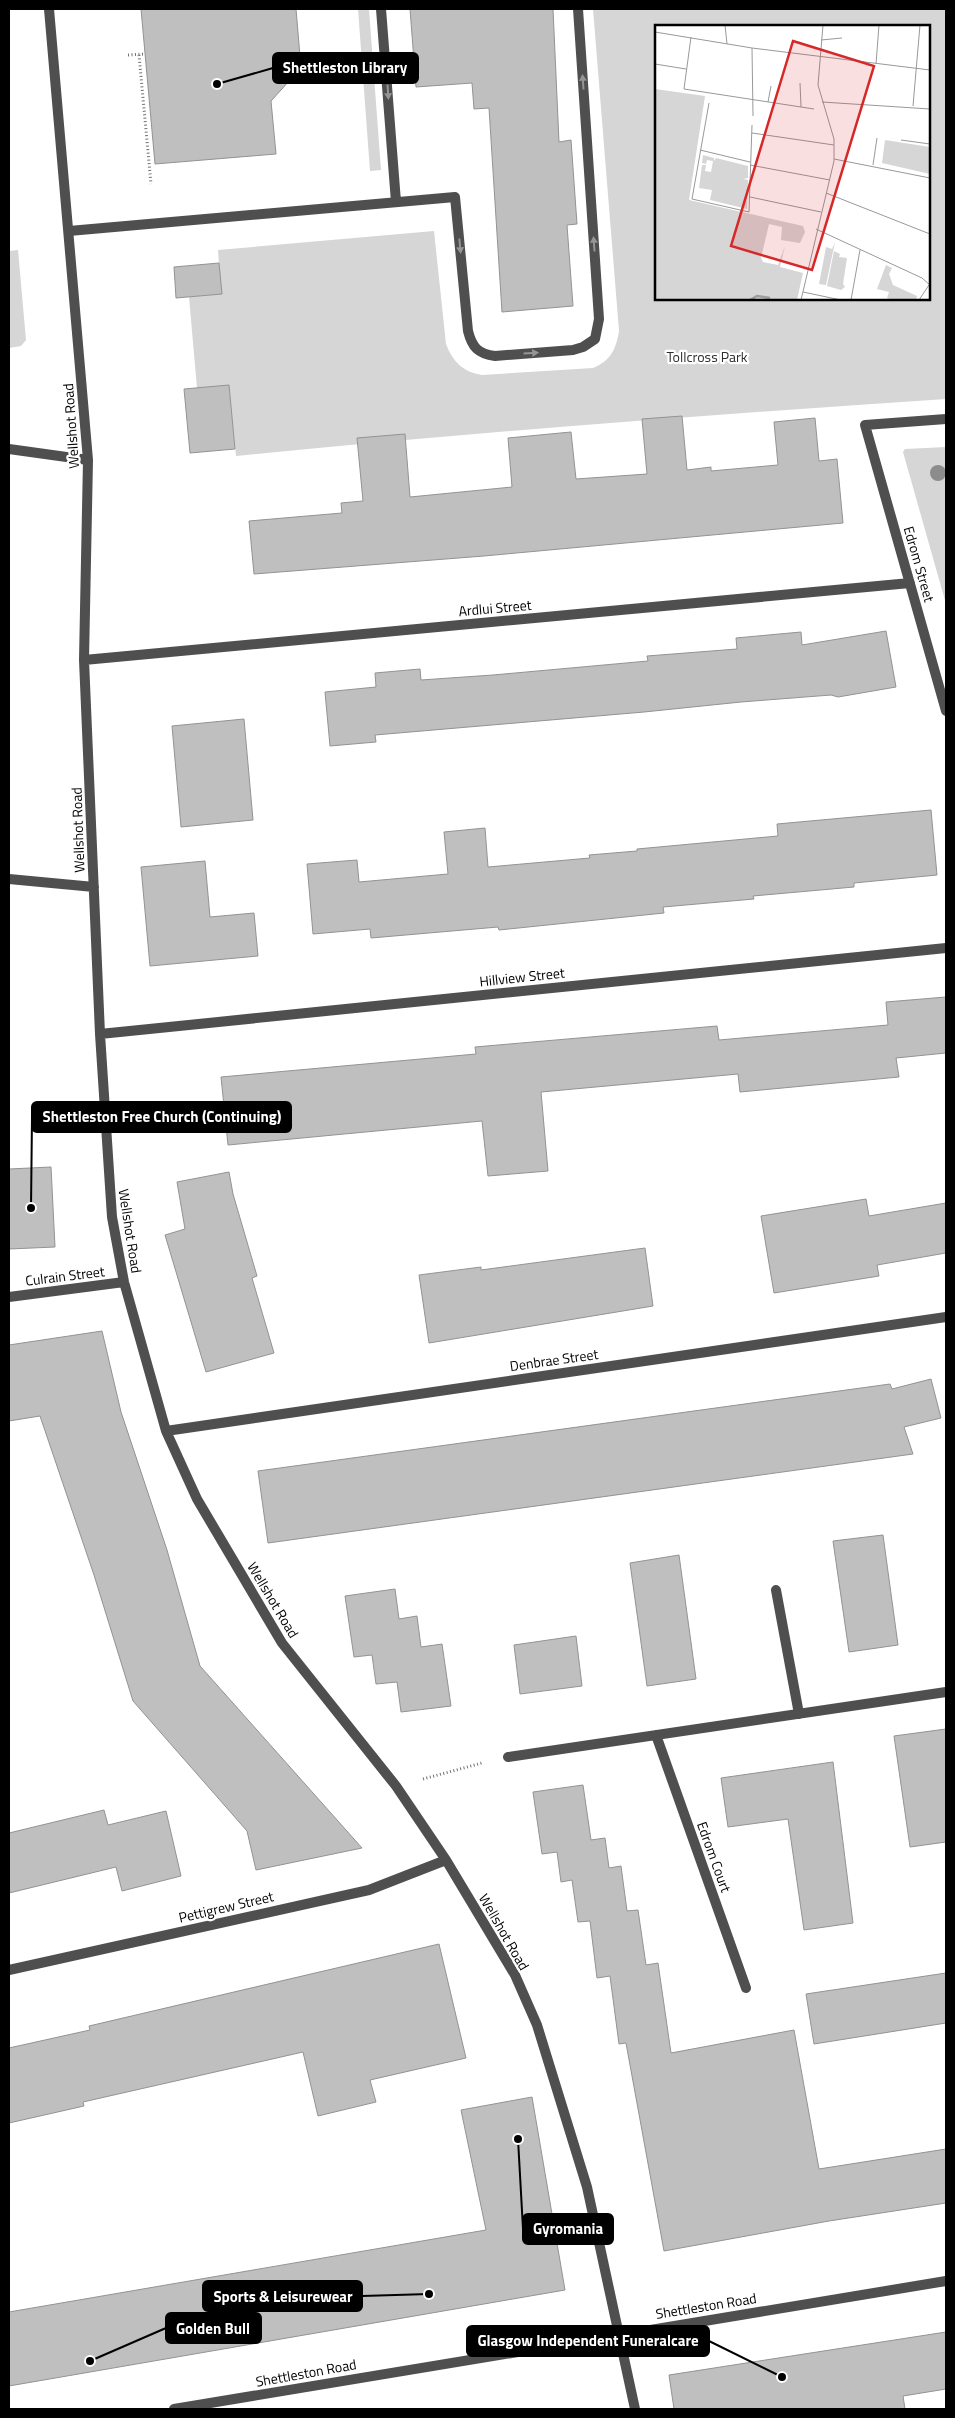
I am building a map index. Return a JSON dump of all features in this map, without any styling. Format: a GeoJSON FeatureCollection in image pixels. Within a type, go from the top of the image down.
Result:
{"type":"FeatureCollection","features":[{"type":"Feature","properties":{"kind":"street","name":"Wellshot Road"},"geometry":{"type":"LineString","coordinates":[[49,9],[88,460],[84,660],[100,1034],[112,1217],[124,1282],[166,1431],[197,1499],[282,1644],[396,1786],[446,1860],[515,1975],[537,2025],[586,2187],[620,2334],[635,2409]]}},
{"type":"Feature","properties":{"kind":"street"},"geometry":{"type":"LineString","coordinates":[[381,9],[396,202]]}},
{"type":"Feature","properties":{"kind":"street"},"geometry":{"type":"LineString","coordinates":[[69,231],[455,197],[468,331],[471,344],[477,351],[495,356],[573,350],[583,347],[595,339],[599,319],[578,9]]}},
{"type":"Feature","properties":{"kind":"street","name":"Edrom Street"},"geometry":{"type":"LineString","coordinates":[[946,419],[865,424],[946,711]]}},
{"type":"Feature","properties":{"kind":"street"},"geometry":{"type":"LineString","coordinates":[[9,449],[88,460]]}},
{"type":"Feature","properties":{"kind":"street","name":"Ardlui Street"},"geometry":{"type":"LineString","coordinates":[[84,660],[910,584]]}},
{"type":"Feature","properties":{"kind":"street"},"geometry":{"type":"LineString","coordinates":[[9,880],[94,887]]}},
{"type":"Feature","properties":{"kind":"street","name":"Hillview Street"},"geometry":{"type":"LineString","coordinates":[[100,1034],[946,948]]}},
{"type":"Feature","properties":{"kind":"street","name":"Culrain Street"},"geometry":{"type":"LineString","coordinates":[[9,1297],[124,1282]]}},
{"type":"Feature","properties":{"kind":"street","name":"Denbrae Street"},"geometry":{"type":"LineString","coordinates":[[166,1431],[946,1317]]}},
{"type":"Feature","properties":{"kind":"street"},"geometry":{"type":"LineString","coordinates":[[776,1590],[799,1714]]}},
{"type":"Feature","properties":{"kind":"street"},"geometry":{"type":"LineString","coordinates":[[508,1757],[946,1692]]}},
{"type":"Feature","properties":{"kind":"street","name":"Edrom Court"},"geometry":{"type":"LineString","coordinates":[[656,1735],[746,1988]]}},
{"type":"Feature","properties":{"kind":"street","name":"Pettigrew Street"},"geometry":{"type":"LineString","coordinates":[[9,1970],[369,1890],[446,1860]]}},
{"type":"Feature","properties":{"kind":"street","name":"Shettleston Road"},"geometry":{"type":"LineString","coordinates":[[174,2409],[946,2281]]}},
{"type":"Feature","properties":{"kind":"path"},"geometry":{"type":"LineString","coordinates":[[139,54],[151,184]]}},
{"type":"Feature","properties":{"kind":"path"},"geometry":{"type":"LineString","coordinates":[[128,55],[145,54]]}},
{"type":"Feature","properties":{"kind":"path"},"geometry":{"type":"LineString","coordinates":[[396,1786],[508,1757]]}},
{"type":"Feature","properties":{"kind":"green space"},"geometry":{"type":"Polygon","coordinates":[[[358,9],[369,9],[381,170],[370,171],[358,9]]]}},
{"type":"Feature","properties":{"kind":"green space","name":"Tollcross Park"},"geometry":{"type":"Polygon","coordinates":[[[593,9],[946,9],[946,399],[591,424],[236,456],[229,386],[197,388],[189,297],[221,294],[218,250],[434,231],[446,344],[455,361],[464,369],[482,375],[593,368],[608,358],[616,344],[619,331],[593,9]]]}},
{"type":"Feature","properties":{"kind":"green space"},"geometry":{"type":"Polygon","coordinates":[[[18,250],[26,340],[21,346],[9,348],[9,251],[18,250]]]}},
{"type":"Feature","properties":{"kind":"green space"},"geometry":{"type":"Polygon","coordinates":[[[946,447],[946,604],[903,452],[905,449],[946,447]]]}},
{"type":"Feature","properties":{"kind":"building"},"geometry":{"type":"Polygon","coordinates":[[[141,9],[296,9],[301,68],[271,101],[276,154],[155,164],[141,9]]]}},
{"type":"Feature","properties":{"kind":"building"},"geometry":{"type":"Polygon","coordinates":[[[410,9],[553,9],[559,142],[571,140],[577,224],[567,225],[573,306],[502,312],[489,108],[474,109],[472,83],[416,87],[410,9]]]}},
{"type":"Feature","properties":{"kind":"building"},"geometry":{"type":"Polygon","coordinates":[[[219,263],[222,294],[176,298],[174,267],[219,263]]]}},
{"type":"Feature","properties":{"kind":"building"},"geometry":{"type":"Polygon","coordinates":[[[229,385],[235,449],[190,453],[184,389],[229,385]]]}},
{"type":"Feature","properties":{"kind":"building"},"geometry":{"type":"Polygon","coordinates":[[[682,416],[687,470],[711,467],[711,471],[778,465],[774,422],[815,418],[819,461],[837,459],[843,523],[484,556],[254,574],[249,521],[342,513],[341,503],[363,501],[357,438],[405,434],[410,497],[512,487],[508,438],[571,432],[576,479],[647,474],[642,419],[682,416]]]}},
{"type":"Feature","properties":{"kind":"building"},"geometry":{"type":"Polygon","coordinates":[[[886,631],[896,687],[838,697],[831,695],[741,702],[375,735],[376,742],[330,746],[325,692],[376,687],[375,673],[420,669],[421,680],[493,675],[648,661],[647,656],[737,649],[736,638],[801,632],[802,645],[886,631]]]}},
{"type":"Feature","properties":{"kind":"building"},"geometry":{"type":"Polygon","coordinates":[[[244,719],[253,820],[181,827],[172,726],[244,719]]]}},
{"type":"Feature","properties":{"kind":"building"},"geometry":{"type":"Polygon","coordinates":[[[931,810],[937,875],[854,883],[854,887],[753,896],[754,899],[663,907],[664,913],[499,930],[498,927],[371,938],[370,929],[313,934],[307,864],[357,860],[359,882],[448,874],[444,832],[485,828],[488,867],[590,858],[589,855],[637,851],[637,849],[778,836],[777,824],[931,810]]]}},
{"type":"Feature","properties":{"kind":"building"},"geometry":{"type":"Polygon","coordinates":[[[205,861],[210,917],[254,913],[258,956],[150,966],[141,867],[205,861]]]}},
{"type":"Feature","properties":{"kind":"building"},"geometry":{"type":"Polygon","coordinates":[[[946,997],[946,1053],[896,1058],[899,1077],[740,1092],[738,1074],[541,1092],[548,1171],[488,1176],[482,1121],[228,1145],[221,1077],[476,1054],[475,1047],[717,1026],[719,1040],[888,1025],[886,1002],[946,997]]]}},
{"type":"Feature","properties":{"kind":"building"},"geometry":{"type":"Polygon","coordinates":[[[51,1167],[55,1247],[9,1249],[9,1169],[51,1167]]]}},
{"type":"Feature","properties":{"kind":"building"},"geometry":{"type":"Polygon","coordinates":[[[229,1172],[233,1194],[257,1276],[252,1278],[274,1353],[206,1372],[165,1235],[185,1229],[177,1182],[229,1172]]]}},
{"type":"Feature","properties":{"kind":"building"},"geometry":{"type":"Polygon","coordinates":[[[866,1199],[869,1216],[946,1203],[946,1253],[877,1265],[879,1276],[774,1293],[761,1216],[866,1199]]]}},
{"type":"Feature","properties":{"kind":"building"},"geometry":{"type":"Polygon","coordinates":[[[645,1248],[653,1306],[429,1343],[419,1275],[481,1267],[481,1270],[645,1248]]]}},
{"type":"Feature","properties":{"kind":"building"},"geometry":{"type":"Polygon","coordinates":[[[102,1331],[121,1412],[167,1550],[200,1666],[362,1848],[256,1870],[247,1831],[133,1701],[94,1575],[40,1416],[9,1421],[9,1345],[102,1331]]]}},
{"type":"Feature","properties":{"kind":"building"},"geometry":{"type":"Polygon","coordinates":[[[931,1379],[941,1418],[904,1427],[913,1454],[268,1543],[258,1471],[890,1384],[892,1389],[931,1379]]]}},
{"type":"Feature","properties":{"kind":"building"},"geometry":{"type":"Polygon","coordinates":[[[883,1535],[898,1645],[849,1652],[833,1541],[883,1535]]]}},
{"type":"Feature","properties":{"kind":"building"},"geometry":{"type":"Polygon","coordinates":[[[679,1555],[696,1679],[647,1686],[630,1563],[679,1555]]]}},
{"type":"Feature","properties":{"kind":"building"},"geometry":{"type":"Polygon","coordinates":[[[395,1589],[399,1619],[417,1616],[421,1647],[442,1644],[451,1706],[401,1712],[397,1682],[376,1684],[372,1655],[354,1657],[345,1596],[395,1589]]]}},
{"type":"Feature","properties":{"kind":"building"},"geometry":{"type":"Polygon","coordinates":[[[576,1636],[582,1686],[520,1694],[514,1645],[576,1636]]]}},
{"type":"Feature","properties":{"kind":"building"},"geometry":{"type":"Polygon","coordinates":[[[946,1729],[946,1842],[910,1847],[894,1736],[946,1729]]]}},
{"type":"Feature","properties":{"kind":"building"},"geometry":{"type":"Polygon","coordinates":[[[833,1762],[853,1923],[804,1930],[788,1819],[728,1827],[721,1778],[833,1762]]]}},
{"type":"Feature","properties":{"kind":"building"},"geometry":{"type":"Polygon","coordinates":[[[583,1785],[591,1840],[605,1838],[609,1868],[621,1866],[627,1911],[638,1910],[646,1965],[658,1963],[671,2053],[794,2030],[819,2169],[946,2149],[946,2203],[829,2221],[664,2251],[626,2043],[619,2044],[610,1976],[597,1978],[590,1921],[578,1922],[572,1880],[561,1882],[557,1852],[542,1854],[533,1792],[583,1785]]]}},
{"type":"Feature","properties":{"kind":"building"},"geometry":{"type":"Polygon","coordinates":[[[104,1810],[108,1825],[166,1811],[181,1876],[122,1891],[116,1867],[9,1893],[9,1833],[104,1810]]]}},
{"type":"Feature","properties":{"kind":"building"},"geometry":{"type":"Polygon","coordinates":[[[439,1944],[466,2058],[370,2080],[376,2102],[318,2116],[303,2052],[83,2102],[84,2106],[9,2123],[9,2048],[90,2030],[89,2026],[439,1944]]]}},
{"type":"Feature","properties":{"kind":"building"},"geometry":{"type":"Polygon","coordinates":[[[946,1973],[946,2023],[814,2044],[806,1994],[946,1973]]]}},
{"type":"Feature","properties":{"kind":"building"},"geometry":{"type":"Polygon","coordinates":[[[532,2097],[565,2290],[9,2386],[9,2312],[486,2230],[461,2110],[532,2097]]]}},
{"type":"Feature","properties":{"kind":"building"},"geometry":{"type":"Polygon","coordinates":[[[946,2332],[946,2389],[903,2396],[905,2409],[674,2409],[669,2375],[946,2332]]]}},
{"type":"Feature","properties":{"kind":"place","name":"Shettleston Library"},"geometry":{"type":"Point","coordinates":[217,84]}},
{"type":"Feature","properties":{"kind":"place","name":"Shettleston Free Church (Continuing)"},"geometry":{"type":"Point","coordinates":[31,1208]}},
{"type":"Feature","properties":{"kind":"place","name":"Gyromania"},"geometry":{"type":"Point","coordinates":[518,2139]}},
{"type":"Feature","properties":{"kind":"place","name":"Sports & Leisurewear"},"geometry":{"type":"Point","coordinates":[429,2294]}},
{"type":"Feature","properties":{"kind":"place","name":"Golden Bull"},"geometry":{"type":"Point","coordinates":[90,2361]}},
{"type":"Feature","properties":{"kind":"place","name":"Glasgow Independent Funeralcare"},"geometry":{"type":"Point","coordinates":[782,2377]}}]}
